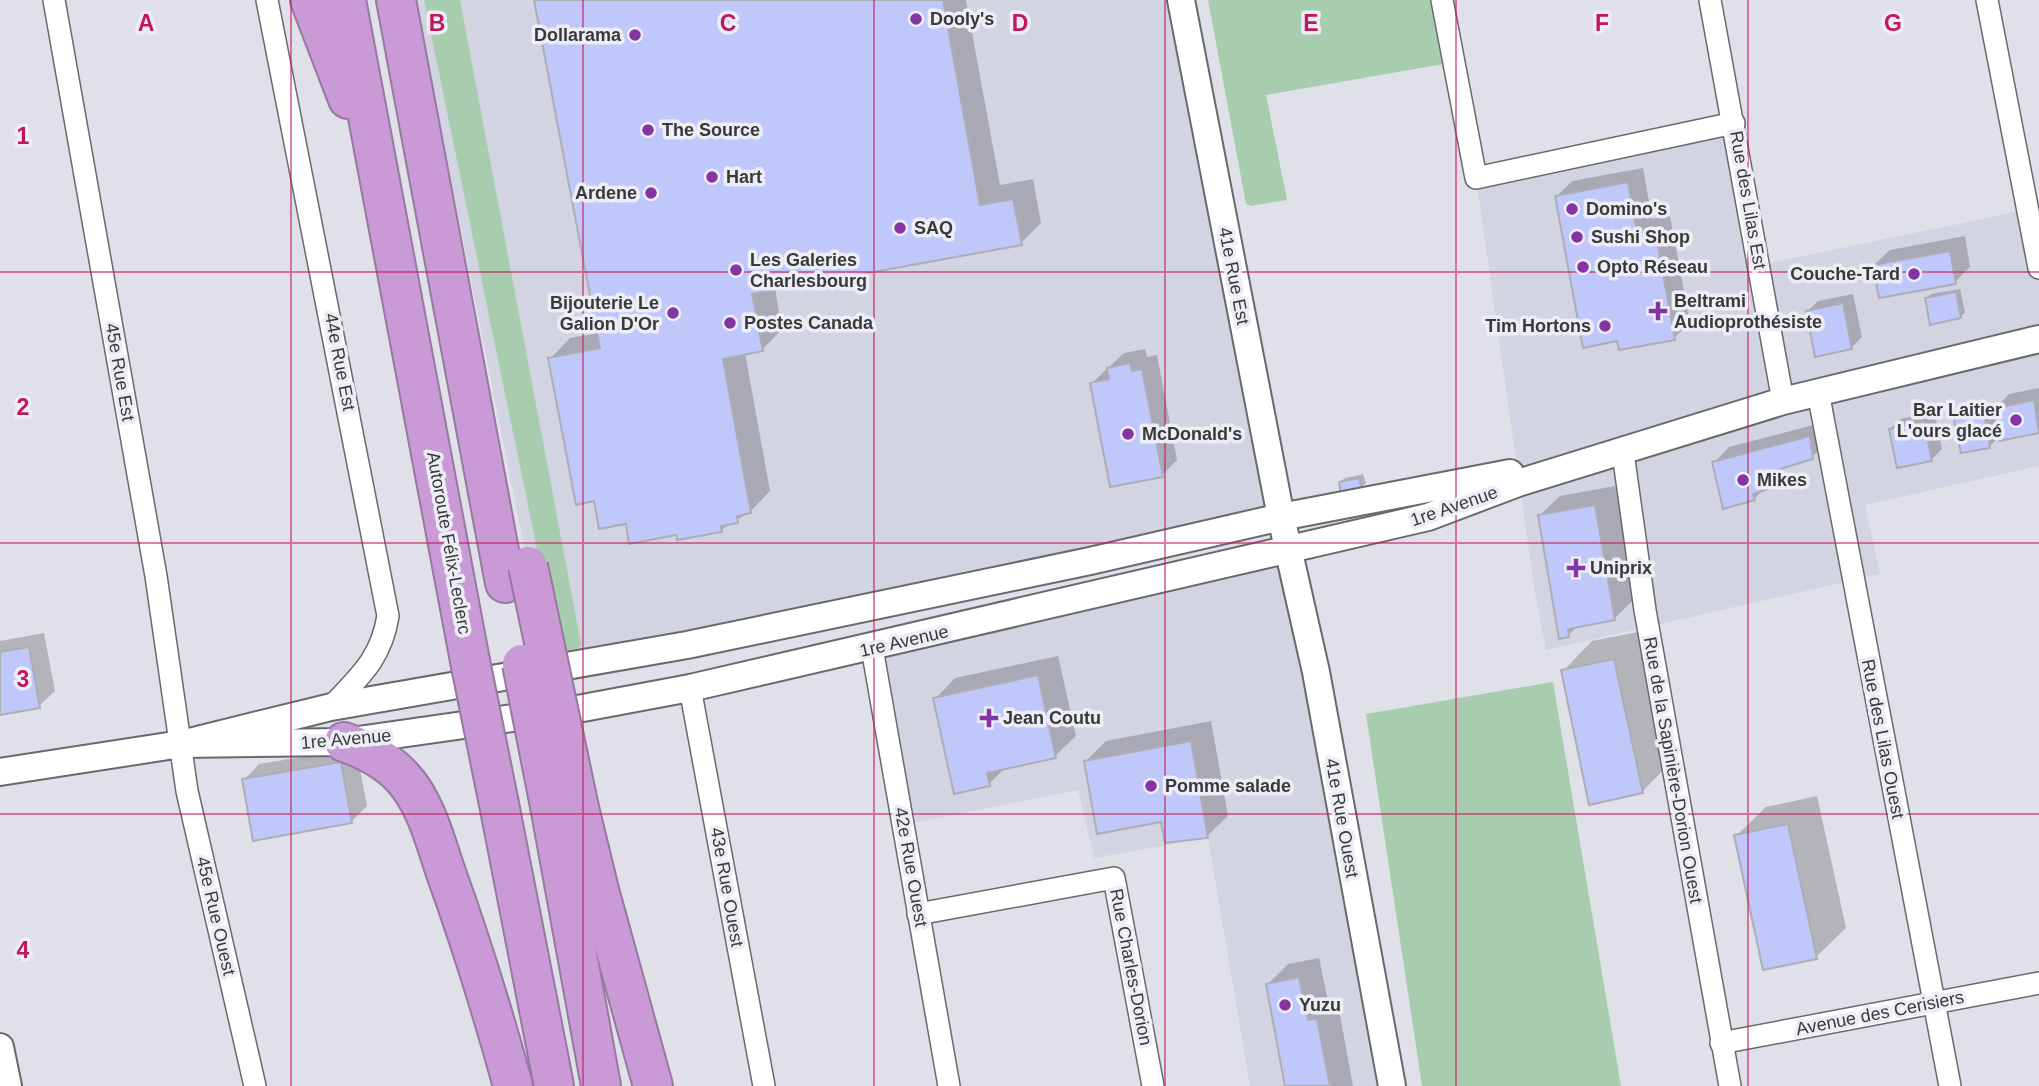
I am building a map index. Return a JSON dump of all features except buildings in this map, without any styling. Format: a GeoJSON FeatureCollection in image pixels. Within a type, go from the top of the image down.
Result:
{"type":"FeatureCollection","features":[{"type":"Feature","properties":{"kind":"highway"},"geometry":{"type":"LineString","coordinates":[[310,0],[379,174]]}},
{"type":"Feature","properties":{"kind":"highway","name":"Autoroute Félix-Leclerc"},"geometry":{"type":"LineString","coordinates":[[346,0],[455,586],[554,1086]]}},
{"type":"Feature","properties":{"kind":"highway"},"geometry":{"type":"LineString","coordinates":[[396,0],[564,807],[601,1086]]}},
{"type":"Feature","properties":{"kind":"highway"},"geometry":{"type":"LineString","coordinates":[[407,0],[424,45],[516,574]]}},
{"type":"Feature","properties":{"kind":"highway"},"geometry":{"type":"LineString","coordinates":[[344,742],[371,751],[402,777],[413,792],[429,826],[482,973],[513,1086]]}},
{"type":"Feature","properties":{"kind":"highway"},"geometry":{"type":"LineString","coordinates":[[564,807],[609,931],[653,1086]]}},
{"type":"Feature","properties":{"kind":"street","name":"45e Rue Est"},"geometry":{"type":"LineString","coordinates":[[54,0],[156,576],[181,744]]}},
{"type":"Feature","properties":{"kind":"street","name":"44e Rue Est"},"geometry":{"type":"LineString","coordinates":[[267,0],[388,616],[384,642],[372,664],[331,708]]}},
{"type":"Feature","properties":{"kind":"street","name":"41e Rue Est"},"geometry":{"type":"LineString","coordinates":[[1181,0],[1281,517],[1290,551]]}},
{"type":"Feature","properties":{"kind":"street"},"geometry":{"type":"LineString","coordinates":[[1442,0],[1476,178],[1734,123]]}},
{"type":"Feature","properties":{"kind":"street","name":"Rue des Lilas Est"},"geometry":{"type":"LineString","coordinates":[[1710,0],[1783,401]]}},
{"type":"Feature","properties":{"kind":"street"},"geometry":{"type":"LineString","coordinates":[[1987,0],[2039,268]]}},
{"type":"Feature","properties":{"kind":"street","name":"1re Avenue"},"geometry":{"type":"LineString","coordinates":[[181,744],[344,742],[583,708],[690,688],[872,648],[1428,517],[1518,483],[1618,455],[1783,401],[2039,339]]}},
{"type":"Feature","properties":{"kind":"street","name":"Rue des Lilas Ouest"},"geometry":{"type":"LineString","coordinates":[[1818,392],[1932,1003],[1950,1086]]}},
{"type":"Feature","properties":{"kind":"street","name":"1re Avenue"},"geometry":{"type":"LineString","coordinates":[[0,772],[181,744],[331,708],[687,645],[1038,573],[1281,517],[1618,455]]}},
{"type":"Feature","properties":{"kind":"street","name":"Rue de la Sapinière-Dorion Ouest"},"geometry":{"type":"LineString","coordinates":[[1618,455],[1730,1086]]}},
{"type":"Feature","properties":{"kind":"street","name":"41e Rue Ouest"},"geometry":{"type":"LineString","coordinates":[[1290,551],[1316,672],[1392,1086]]}},
{"type":"Feature","properties":{"kind":"street","name":"42e Rue Ouest"},"geometry":{"type":"LineString","coordinates":[[872,648],[949,1086]]}},
{"type":"Feature","properties":{"kind":"street","name":"43e Rue Ouest"},"geometry":{"type":"LineString","coordinates":[[690,688],[764,1086]]}},
{"type":"Feature","properties":{"kind":"street","name":"45e Rue Ouest"},"geometry":{"type":"LineString","coordinates":[[181,744],[187,791],[255,1086]]}},
{"type":"Feature","properties":{"kind":"street","name":"Rue Charles-Dorion"},"geometry":{"type":"LineString","coordinates":[[918,914],[1114,878],[1153,1086]]}},
{"type":"Feature","properties":{"kind":"street","name":"Avenue des Cerisiers"},"geometry":{"type":"LineString","coordinates":[[1721,1043],[2039,983]]}},
{"type":"Feature","properties":{"kind":"street"},"geometry":{"type":"LineString","coordinates":[[0,1047],[8,1086]]}},
{"type":"Feature","properties":{"kind":"shaded area"},"geometry":{"type":"Polygon","coordinates":[[[407,0],[1181,0],[1281,517],[560,670],[528,566],[424,45],[407,0]]]}},
{"type":"Feature","properties":{"kind":"shaded area"},"geometry":{"type":"Polygon","coordinates":[[[1734,123],[1760,265],[2030,209],[2039,215],[2039,466],[1865,505],[1880,574],[1546,650],[1535,593],[1476,178],[1734,123]]]}},
{"type":"Feature","properties":{"kind":"shaded area"},"geometry":{"type":"Polygon","coordinates":[[[1291,551],[1392,1086],[1250,1086],[1208,838],[1094,858],[1078,790],[903,825],[872,648],[1291,551]]]}},
{"type":"Feature","properties":{"kind":"green space"},"geometry":{"type":"Polygon","coordinates":[[[424,0],[460,0],[581,644],[578,649],[558,651],[424,0]]]}},
{"type":"Feature","properties":{"kind":"green space"},"geometry":{"type":"Polygon","coordinates":[[[1208,0],[1432,0],[1444,64],[1266,95],[1287,200],[1251,206],[1246,204],[1208,0]]]}},
{"type":"Feature","properties":{"kind":"green space"},"geometry":{"type":"Polygon","coordinates":[[[1553,682],[1621,1086],[1422,1086],[1366,714],[1553,682]]]}},
{"type":"Feature","properties":{"kind":"place","name":"Dooly's"},"geometry":{"type":"Point","coordinates":[916,19]}},
{"type":"Feature","properties":{"kind":"place","name":"Dollarama"},"geometry":{"type":"Point","coordinates":[635,35]}},
{"type":"Feature","properties":{"kind":"place","name":"The Source"},"geometry":{"type":"Point","coordinates":[648,130]}},
{"type":"Feature","properties":{"kind":"place","name":"Hart"},"geometry":{"type":"Point","coordinates":[712,177]}},
{"type":"Feature","properties":{"kind":"place","name":"Ardene"},"geometry":{"type":"Point","coordinates":[651,193]}},
{"type":"Feature","properties":{"kind":"place","name":"Domino's"},"geometry":{"type":"Point","coordinates":[1572,209]}},
{"type":"Feature","properties":{"kind":"place","name":"SAQ"},"geometry":{"type":"Point","coordinates":[900,228]}},
{"type":"Feature","properties":{"kind":"place","name":"Sushi Shop"},"geometry":{"type":"Point","coordinates":[1577,237]}},
{"type":"Feature","properties":{"kind":"place","name":"Opto Réseau"},"geometry":{"type":"Point","coordinates":[1583,267]}},
{"type":"Feature","properties":{"kind":"place","name":"Les Galeries Charlesbourg"},"geometry":{"type":"Point","coordinates":[736,270]}},
{"type":"Feature","properties":{"kind":"place","name":"Couche-Tard"},"geometry":{"type":"Point","coordinates":[1914,274]}},
{"type":"Feature","properties":{"kind":"place","name":"Beltrami Audioprothésiste"},"geometry":{"type":"Point","coordinates":[1658,311]}},
{"type":"Feature","properties":{"kind":"place","name":"Bijouterie Le Galion D'Or"},"geometry":{"type":"Point","coordinates":[673,313]}},
{"type":"Feature","properties":{"kind":"place","name":"Postes Canada"},"geometry":{"type":"Point","coordinates":[730,323]}},
{"type":"Feature","properties":{"kind":"place","name":"Tim Hortons"},"geometry":{"type":"Point","coordinates":[1605,326]}},
{"type":"Feature","properties":{"kind":"place","name":"Bar Laitier L'ours glacé"},"geometry":{"type":"Point","coordinates":[2016,420]}},
{"type":"Feature","properties":{"kind":"place","name":"McDonald's"},"geometry":{"type":"Point","coordinates":[1128,434]}},
{"type":"Feature","properties":{"kind":"place","name":"Mikes"},"geometry":{"type":"Point","coordinates":[1743,480]}},
{"type":"Feature","properties":{"kind":"place","name":"Uniprix"},"geometry":{"type":"Point","coordinates":[1576,568]}},
{"type":"Feature","properties":{"kind":"place","name":"Jean Coutu"},"geometry":{"type":"Point","coordinates":[989,718]}},
{"type":"Feature","properties":{"kind":"place","name":"Pomme salade"},"geometry":{"type":"Point","coordinates":[1151,786]}},
{"type":"Feature","properties":{"kind":"place","name":"Yuzu"},"geometry":{"type":"Point","coordinates":[1285,1005]}}]}
